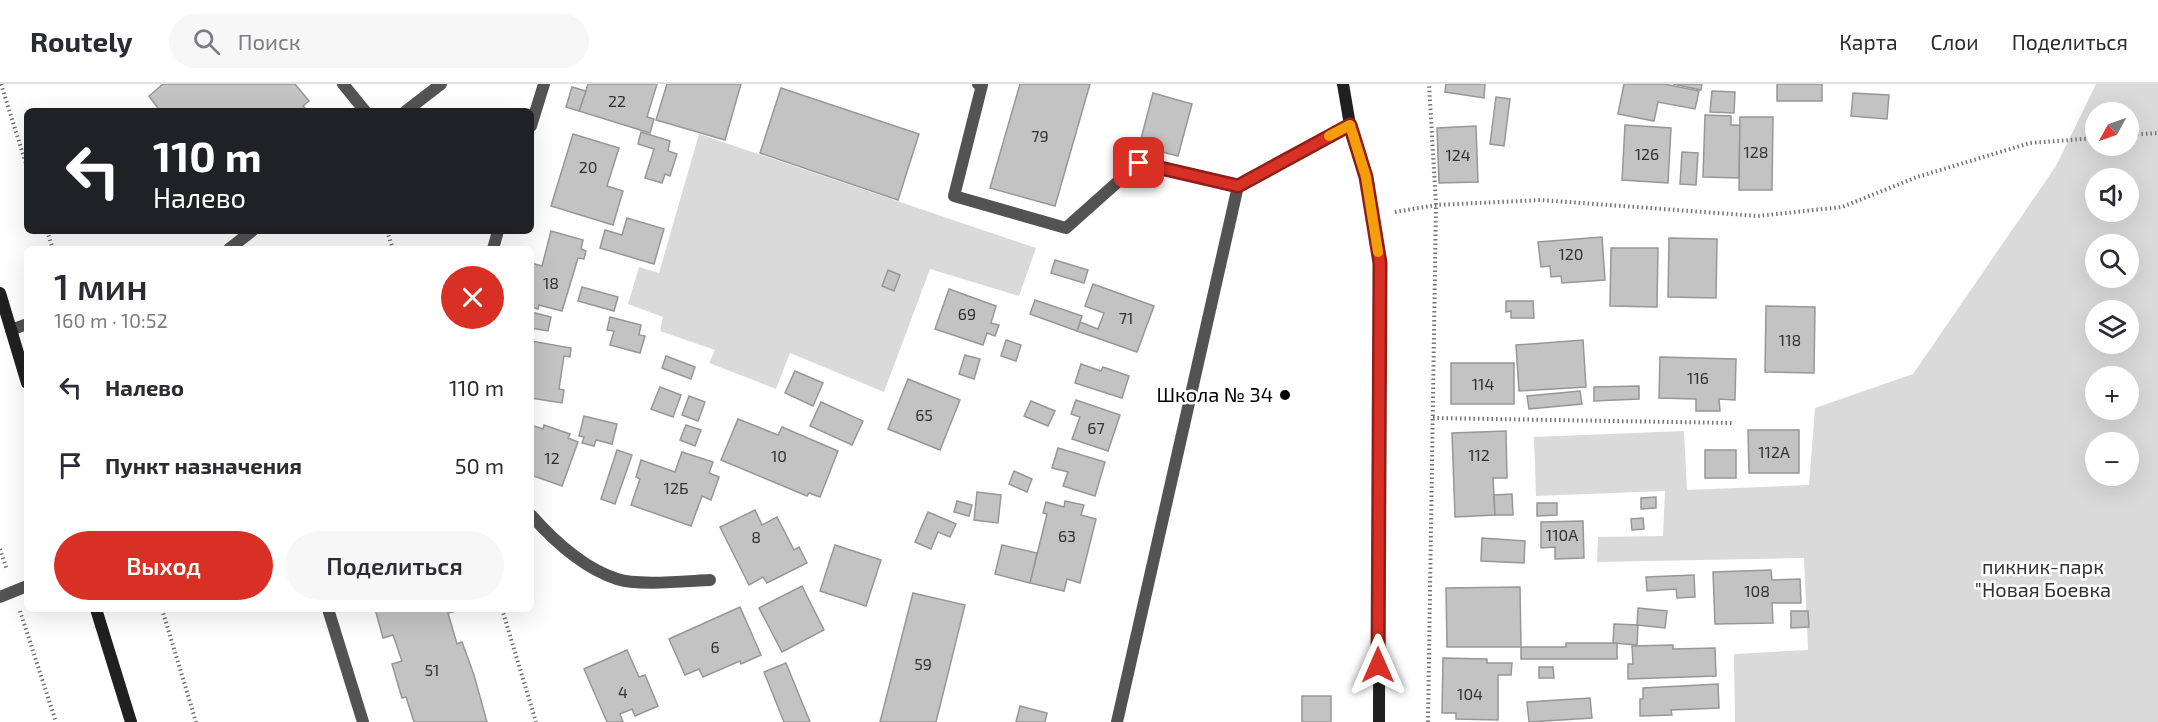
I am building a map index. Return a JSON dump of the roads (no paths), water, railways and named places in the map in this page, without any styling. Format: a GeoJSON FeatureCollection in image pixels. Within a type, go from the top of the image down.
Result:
{"type":"FeatureCollection","features":[{"type":"Feature","properties":{"kind":"main road"},"geometry":{"type":"LineString","coordinates":[[1343,84],[1350,125],[1366,177],[1374,215],[1380,263],[1379,722]]}},
{"type":"Feature","properties":{"kind":"main road"},"geometry":{"type":"LineString","coordinates":[[0,293],[24,373]]}},
{"type":"Feature","properties":{"kind":"main road"},"geometry":{"type":"LineString","coordinates":[[97,612],[131,722]]}},
{"type":"Feature","properties":{"kind":"street"},"geometry":{"type":"LineString","coordinates":[[344,84],[363,108]]}},
{"type":"Feature","properties":{"kind":"street"},"geometry":{"type":"LineString","coordinates":[[410,108],[441,84]]}},
{"type":"Feature","properties":{"kind":"street"},"geometry":{"type":"LineString","coordinates":[[534,116],[544,84]]}},
{"type":"Feature","properties":{"kind":"street"},"geometry":{"type":"LineString","coordinates":[[978,84],[982,85],[954,195],[1066,228],[1139,163],[1238,186],[1350,125]]}},
{"type":"Feature","properties":{"kind":"street"},"geometry":{"type":"LineString","coordinates":[[1117,722],[1238,186]]}},
{"type":"Feature","properties":{"kind":"street"},"geometry":{"type":"LineString","coordinates":[[233,246],[248,234]]}},
{"type":"Feature","properties":{"kind":"street"},"geometry":{"type":"LineString","coordinates":[[11,330],[24,325]]}},
{"type":"Feature","properties":{"kind":"street"},"geometry":{"type":"LineString","coordinates":[[534,518],[548,534],[588,565],[618,580],[655,582],[710,580]]}},
{"type":"Feature","properties":{"kind":"street"},"geometry":{"type":"LineString","coordinates":[[0,597],[24,587]]}},
{"type":"Feature","properties":{"kind":"street"},"geometry":{"type":"LineString","coordinates":[[329,612],[363,722]]}},
{"type":"Feature","properties":{"kind":"place","name":"Школа № 34"},"geometry":{"type":"Point","coordinates":[1285,395]}},
{"type":"Feature","properties":{"kind":"park label","name":"пикник-парк \"Новая Боевка"},"geometry":{"type":"Point","coordinates":[2043,578]}}]}
